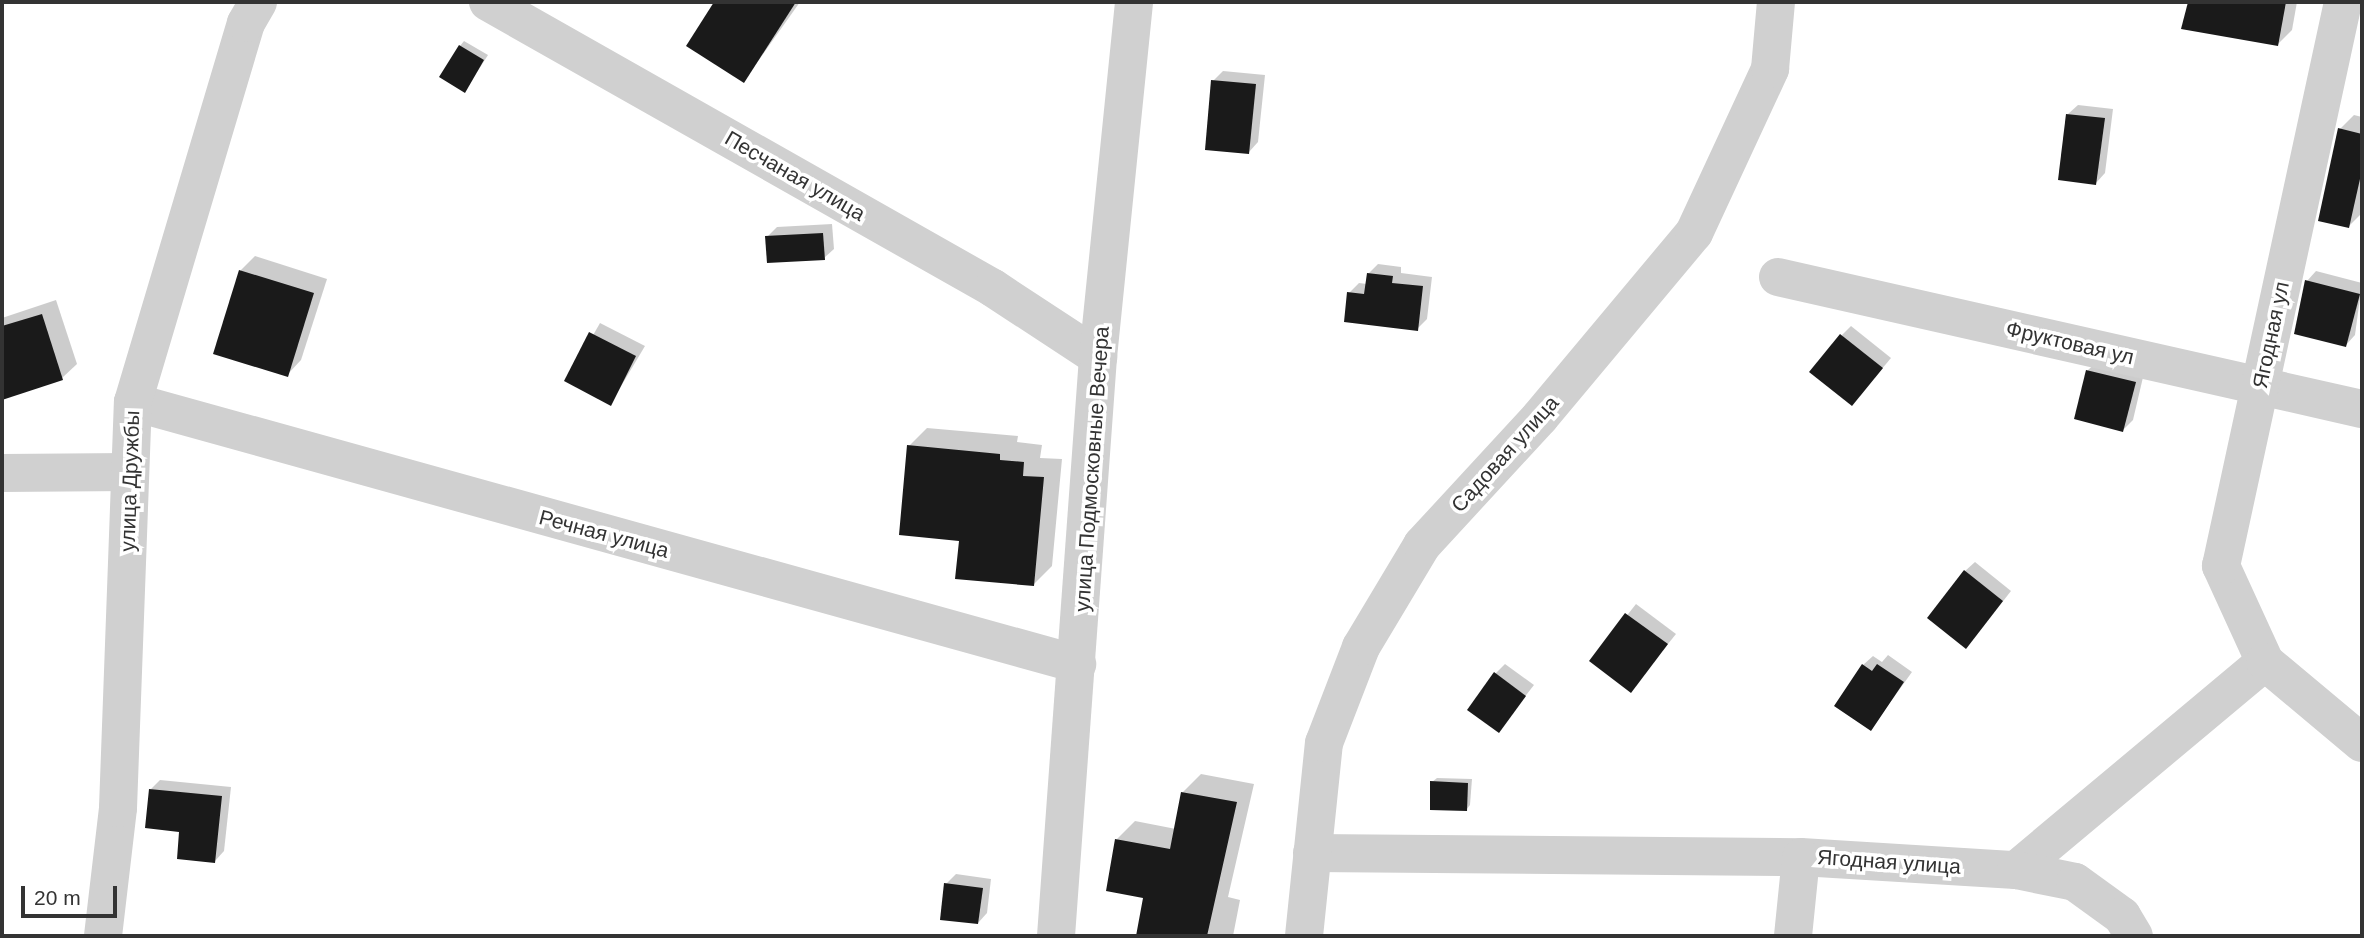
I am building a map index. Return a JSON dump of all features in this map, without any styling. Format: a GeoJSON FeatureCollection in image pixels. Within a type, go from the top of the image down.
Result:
{"type":"FeatureCollection","features":[{"type":"Feature","properties":{"kind":"street","name":"улица Дружбы"},"geometry":{"type":"LineString","coordinates":[[103,936],[118,808],[132,402],[246,23],[258,2]]}},
{"type":"Feature","properties":{"kind":"street","name":"Песчаная улица"},"geometry":{"type":"LineString","coordinates":[[488,2],[993,288],[1098,357]]}},
{"type":"Feature","properties":{"kind":"street","name":"улица Подмосковные Вечера"},"geometry":{"type":"LineString","coordinates":[[1056,936],[1098,357],[1134,2]]}},
{"type":"Feature","properties":{"kind":"street","name":"Садовая улица"},"geometry":{"type":"LineString","coordinates":[[1304,936],[1324,743],[1361,648],[1422,545],[1540,417],[1694,233],[1770,69],[1776,2]]}},
{"type":"Feature","properties":{"kind":"street","name":"Ягодная ул"},"geometry":{"type":"LineString","coordinates":[[2265,662],[2221,566],[2343,2]]}},
{"type":"Feature","properties":{"kind":"street","name":"Фруктовая ул"},"geometry":{"type":"LineString","coordinates":[[1778,277],[2362,409]]}},
{"type":"Feature","properties":{"kind":"street","name":"Речная улица"},"geometry":{"type":"LineString","coordinates":[[132,402],[1077,663]]}},
{"type":"Feature","properties":{"kind":"street"},"geometry":{"type":"LineString","coordinates":[[2,472],[130,472]]}},
{"type":"Feature","properties":{"kind":"street"},"geometry":{"type":"LineString","coordinates":[[2015,870],[2265,662],[2362,743]]}},
{"type":"Feature","properties":{"kind":"street","name":"Ягодная улица"},"geometry":{"type":"LineString","coordinates":[[1311,853],[1801,857],[2015,870],[2075,882],[2122,916],[2134,936]]}},
{"type":"Feature","properties":{"kind":"street"},"geometry":{"type":"LineString","coordinates":[[1793,936],[1801,857]]}},
{"type":"Feature","properties":{"kind":"building"},"geometry":{"type":"Polygon","coordinates":[[[714,2],[796,2],[744,83],[686,46],[714,2]]]}},
{"type":"Feature","properties":{"kind":"building"},"geometry":{"type":"Polygon","coordinates":[[[2188,2],[2286,2],[2278,46],[2181,29],[2188,2]]]}},
{"type":"Feature","properties":{"kind":"building"},"geometry":{"type":"Polygon","coordinates":[[[459,45],[484,60],[465,93],[439,77],[459,45]]]}},
{"type":"Feature","properties":{"kind":"building"},"geometry":{"type":"Polygon","coordinates":[[[1211,80],[1256,84],[1249,154],[1205,150],[1211,80]]]}},
{"type":"Feature","properties":{"kind":"building"},"geometry":{"type":"Polygon","coordinates":[[[2066,114],[2105,118],[2096,185],[2058,180],[2066,114]]]}},
{"type":"Feature","properties":{"kind":"building"},"geometry":{"type":"Polygon","coordinates":[[[2338,128],[2362,134],[2362,170],[2349,228],[2318,221],[2338,128]]]}},
{"type":"Feature","properties":{"kind":"building"},"geometry":{"type":"Polygon","coordinates":[[[823,233],[825,260],[767,263],[765,236],[823,233]]]}},
{"type":"Feature","properties":{"kind":"building"},"geometry":{"type":"Polygon","coordinates":[[[239,270],[314,293],[288,377],[213,354],[239,270]]]}},
{"type":"Feature","properties":{"kind":"building"},"geometry":{"type":"Polygon","coordinates":[[[1367,273],[1393,276],[1392,283],[1423,286],[1418,331],[1344,322],[1347,292],[1364,294],[1367,273]]]}},
{"type":"Feature","properties":{"kind":"building"},"geometry":{"type":"Polygon","coordinates":[[[2305,280],[2360,294],[2346,347],[2294,334],[2305,280]]]}},
{"type":"Feature","properties":{"kind":"building"},"geometry":{"type":"Polygon","coordinates":[[[42,314],[63,380],[2,400],[2,326],[42,314]]]}},
{"type":"Feature","properties":{"kind":"building"},"geometry":{"type":"Polygon","coordinates":[[[589,332],[636,356],[611,406],[564,381],[589,332]]]}},
{"type":"Feature","properties":{"kind":"building"},"geometry":{"type":"Polygon","coordinates":[[[1840,334],[1883,368],[1852,406],[1809,372],[1840,334]]]}},
{"type":"Feature","properties":{"kind":"building"},"geometry":{"type":"Polygon","coordinates":[[[2086,370],[2136,382],[2123,432],[2074,419],[2086,370]]]}},
{"type":"Feature","properties":{"kind":"building"},"geometry":{"type":"Polygon","coordinates":[[[907,445],[1000,454],[1000,460],[1024,462],[1023,476],[1044,477],[1034,586],[955,579],[959,541],[899,535],[907,445]]]}},
{"type":"Feature","properties":{"kind":"building"},"geometry":{"type":"Polygon","coordinates":[[[1964,570],[2003,601],[1966,649],[1927,618],[1964,570]]]}},
{"type":"Feature","properties":{"kind":"building"},"geometry":{"type":"Polygon","coordinates":[[[1625,613],[1668,644],[1631,693],[1589,661],[1625,613]]]}},
{"type":"Feature","properties":{"kind":"building"},"geometry":{"type":"Polygon","coordinates":[[[1862,664],[1872,671],[1877,664],[1904,682],[1871,731],[1834,706],[1862,664]]]}},
{"type":"Feature","properties":{"kind":"building"},"geometry":{"type":"Polygon","coordinates":[[[1494,672],[1526,696],[1499,733],[1467,710],[1494,672]]]}},
{"type":"Feature","properties":{"kind":"building"},"geometry":{"type":"Polygon","coordinates":[[[1430,781],[1468,783],[1467,811],[1430,810],[1430,781]]]}},
{"type":"Feature","properties":{"kind":"building"},"geometry":{"type":"Polygon","coordinates":[[[149,789],[222,796],[215,863],[177,859],[179,832],[145,828],[149,789]]]}},
{"type":"Feature","properties":{"kind":"building"},"geometry":{"type":"Polygon","coordinates":[[[1181,792],[1237,802],[1207,936],[1136,936],[1143,898],[1106,891],[1115,839],[1170,849],[1181,792]]]}},
{"type":"Feature","properties":{"kind":"building"},"geometry":{"type":"Polygon","coordinates":[[[944,883],[983,888],[978,924],[940,920],[944,883]]]}}]}
